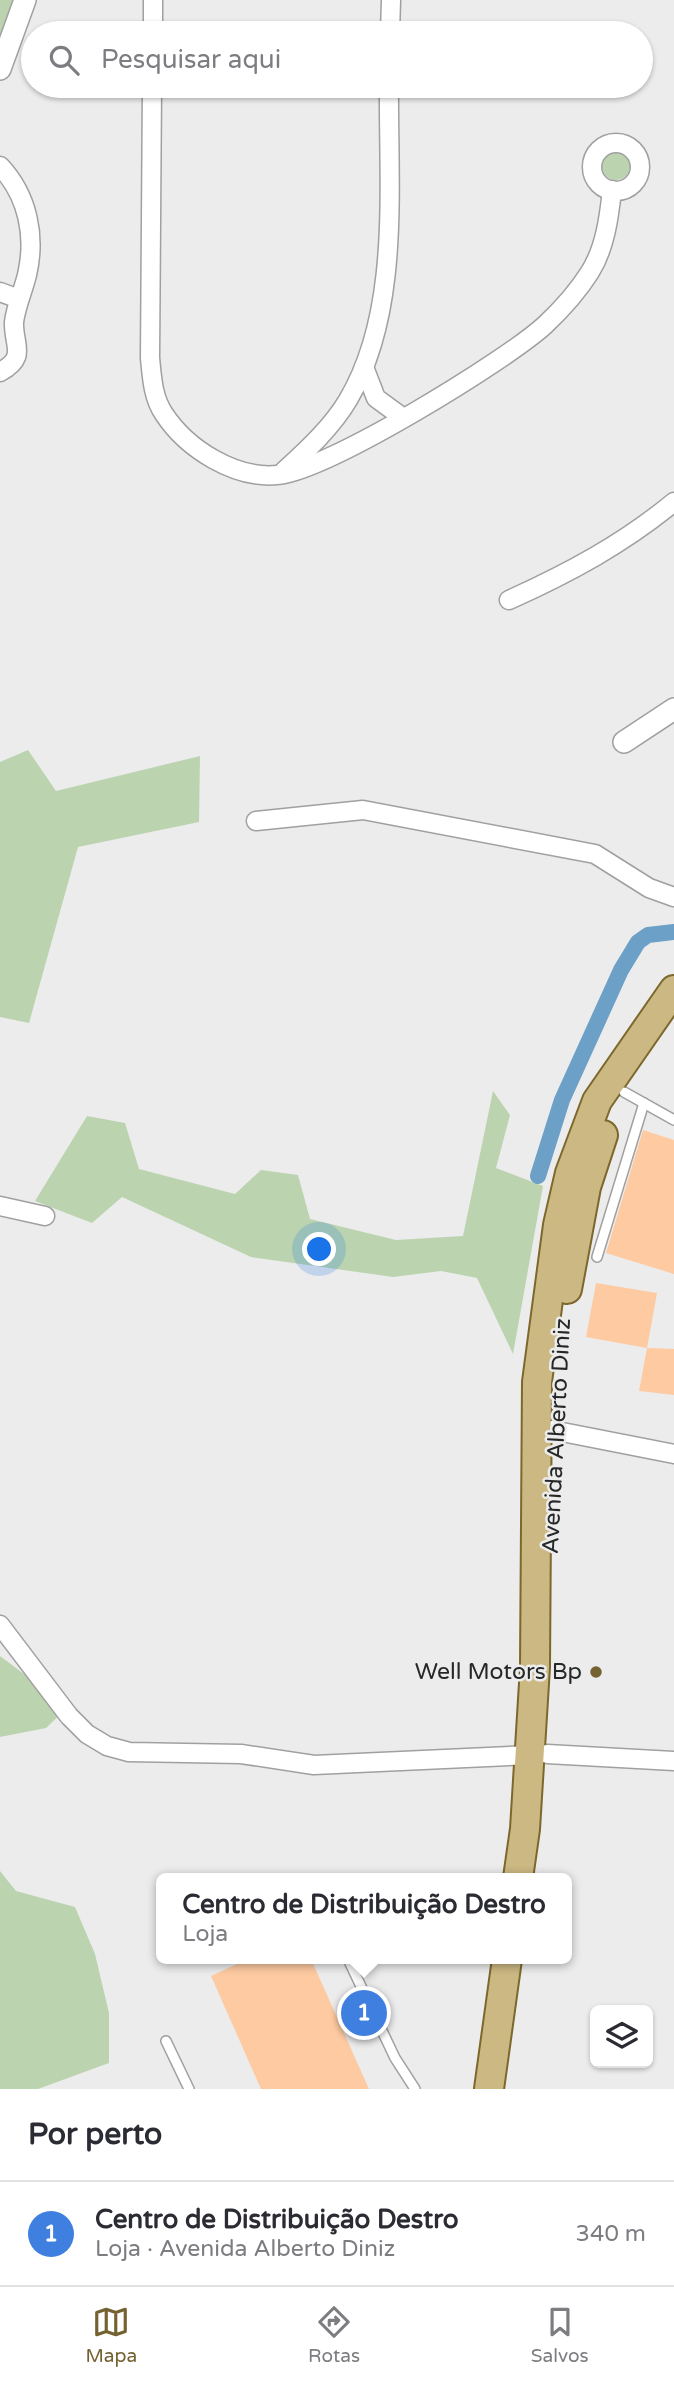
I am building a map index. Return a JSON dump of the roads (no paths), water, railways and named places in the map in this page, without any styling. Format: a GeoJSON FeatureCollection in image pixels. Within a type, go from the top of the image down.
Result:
{"type":"FeatureCollection","features":[{"type":"Feature","properties":{"kind":"main road","name":"Avenida Alberto Diniz"},"geometry":{"type":"LineString","coordinates":[[519,1873],[539,1755],[535,1667],[537,1382],[558,1225],[570,1173],[597,1101],[620,1064],[674,990]]}},
{"type":"Feature","properties":{"kind":"main road","name":"Avenida Alberto Diniz"},"geometry":{"type":"LineString","coordinates":[[532,1873],[558,1350],[586,1187],[599,1145],[634,1098],[674,1019]]}},
{"type":"Feature","properties":{"kind":"main road"},"geometry":{"type":"LineString","coordinates":[[489,2089],[506,1964]]}},
{"type":"Feature","properties":{"kind":"main road"},"geometry":{"type":"LineString","coordinates":[[506,2089],[521,1964]]}},
{"type":"Feature","properties":{"kind":"street"},"geometry":{"type":"LineString","coordinates":[[0,69],[25,0]]}},
{"type":"Feature","properties":{"kind":"street"},"geometry":{"type":"LineString","coordinates":[[153,0],[153,21]]}},
{"type":"Feature","properties":{"kind":"street"},"geometry":{"type":"LineString","coordinates":[[390,21],[391,0]]}},
{"type":"Feature","properties":{"kind":"street"},"geometry":{"type":"LineString","coordinates":[[152,98],[150,358],[153,389],[164,414],[191,442],[224,464],[248,475],[279,475],[314,465],[484,368],[544,326],[570,299],[592,270],[608,227],[612,190]]}},
{"type":"Feature","properties":{"kind":"street"},"geometry":{"type":"LineString","coordinates":[[279,475],[303,454],[340,411],[364,367],[379,322],[387,262],[390,98]]}},
{"type":"Feature","properties":{"kind":"street"},"geometry":{"type":"LineString","coordinates":[[0,166],[19,194],[30,223],[32,250],[10,326],[19,344],[16,359],[0,372]]}},
{"type":"Feature","properties":{"kind":"street"},"geometry":{"type":"LineString","coordinates":[[0,292],[19,299]]}},
{"type":"Feature","properties":{"kind":"street"},"geometry":{"type":"LineString","coordinates":[[364,367],[376,398],[402,417]]}},
{"type":"Feature","properties":{"kind":"street"},"geometry":{"type":"LineString","coordinates":[[509,600],[601,555],[640,530],[674,502]]}},
{"type":"Feature","properties":{"kind":"street"},"geometry":{"type":"LineString","coordinates":[[624,742],[674,709]]}},
{"type":"Feature","properties":{"kind":"street"},"geometry":{"type":"LineString","coordinates":[[256,821],[363,810],[595,854],[649,888],[674,897]]}},
{"type":"Feature","properties":{"kind":"street"},"geometry":{"type":"LineString","coordinates":[[0,1206],[45,1216]]}},
{"type":"Feature","properties":{"kind":"street"},"geometry":{"type":"LineString","coordinates":[[552,1430],[674,1454]]}},
{"type":"Feature","properties":{"kind":"street"},"geometry":{"type":"LineString","coordinates":[[0,1625],[69,1716],[87,1734],[107,1746],[129,1752],[241,1755],[314,1765],[539,1755],[674,1761]]}},
{"type":"Feature","properties":{"kind":"lane"},"geometry":{"type":"LineString","coordinates":[[597,1257],[634,1098],[674,1120]]}},
{"type":"Feature","properties":{"kind":"lane"},"geometry":{"type":"LineString","coordinates":[[350,1964],[394,2058],[415,2089]]}},
{"type":"Feature","properties":{"kind":"lane"},"geometry":{"type":"LineString","coordinates":[[166,2041],[189,2089]]}},
{"type":"Feature","properties":{"kind":"waterway"},"geometry":{"type":"LineString","coordinates":[[538,1176],[562,1100],[621,970],[638,942],[648,935],[674,932]]}},
{"type":"Feature","properties":{"kind":"place","name":"Well Motors Bp"},"geometry":{"type":"Point","coordinates":[596,1672]}},
{"type":"Feature","properties":{"kind":"place","name":"Centro de Distribuição Destro"},"geometry":{"type":"Point","coordinates":[364,2013]}}]}
